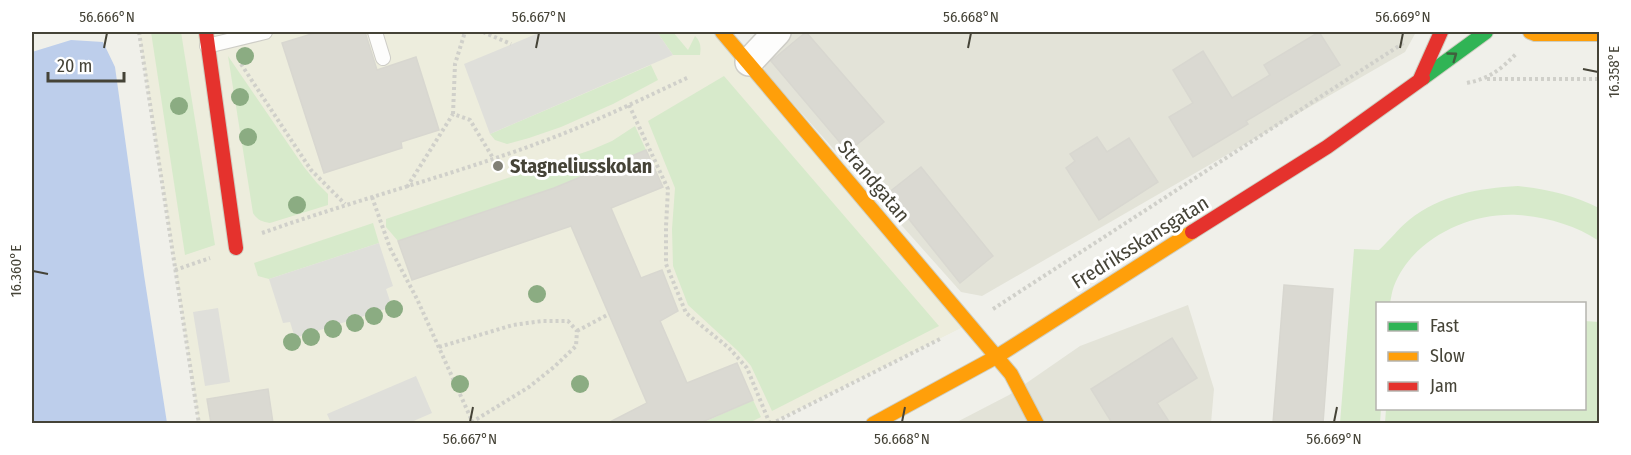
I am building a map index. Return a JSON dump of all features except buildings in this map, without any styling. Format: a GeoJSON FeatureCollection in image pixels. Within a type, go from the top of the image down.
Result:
{"type":"FeatureCollection","features":[{"type":"Feature","properties":{"kind":"street","name":"Strandgatan"},"geometry":{"type":"LineString","coordinates":[[722,32],[1011,374],[1037,423]]}},
{"type":"Feature","properties":{"kind":"street"},"geometry":{"type":"LineString","coordinates":[[749,62],[777,32]]}},
{"type":"Feature","properties":{"kind":"street"},"geometry":{"type":"LineString","coordinates":[[1419,81],[1442,32]]}},
{"type":"Feature","properties":{"kind":"street","name":"Fredriksskansgatan"},"geometry":{"type":"LineString","coordinates":[[873,423],[996,357],[1327,147],[1486,32]]}},
{"type":"Feature","properties":{"kind":"street"},"geometry":{"type":"LineString","coordinates":[[1530,32],[1535,34],[1599,33]]}},
{"type":"Feature","properties":{"kind":"street"},"geometry":{"type":"LineString","coordinates":[[207,39],[236,248]]}},
{"type":"Feature","properties":{"kind":"lane"},"geometry":{"type":"LineString","coordinates":[[207,39],[225,41],[265,32]]}},
{"type":"Feature","properties":{"kind":"lane"},"geometry":{"type":"LineString","coordinates":[[375,32],[383,58]]}},
{"type":"Feature","properties":{"kind":"path"},"geometry":{"type":"LineString","coordinates":[[139,32],[199,423]]}},
{"type":"Feature","properties":{"kind":"path"},"geometry":{"type":"LineString","coordinates":[[407,188],[453,114],[455,64],[465,32]]}},
{"type":"Feature","properties":{"kind":"path"},"geometry":{"type":"LineString","coordinates":[[483,32],[512,44]]}},
{"type":"Feature","properties":{"kind":"path"},"geometry":{"type":"LineString","coordinates":[[630,105],[668,189],[666,264],[686,313],[729,348],[747,368],[771,423],[969,324],[1410,38]]}},
{"type":"Feature","properties":{"kind":"path"},"geometry":{"type":"LineString","coordinates":[[225,41],[311,170],[345,204]]}},
{"type":"Feature","properties":{"kind":"path"},"geometry":{"type":"LineString","coordinates":[[236,248],[262,232],[345,204],[407,188],[552,138],[689,77]]}},
{"type":"Feature","properties":{"kind":"path"},"geometry":{"type":"LineString","coordinates":[[1486,79],[1599,79]]}},
{"type":"Feature","properties":{"kind":"path"},"geometry":{"type":"LineString","coordinates":[[453,114],[470,120],[493,158]]}},
{"type":"Feature","properties":{"kind":"path"},"geometry":{"type":"LineString","coordinates":[[372,197],[390,248],[417,299],[438,347],[473,423],[529,387],[554,367],[576,345],[577,331],[568,321],[543,321],[513,325],[438,347]]}},
{"type":"Feature","properties":{"kind":"path"},"geometry":{"type":"LineString","coordinates":[[175,270],[196,262]]}},
{"type":"Feature","properties":{"kind":"path"},"geometry":{"type":"LineString","coordinates":[[577,331],[609,315]]}},
{"type":"Feature","properties":{"kind":"shaded area","name":"Stagneliusskolan"},"geometry":{"type":"Polygon","coordinates":[[[139,32],[722,32],[969,324],[771,423],[199,423],[139,32]]]}},
{"type":"Feature","properties":{"kind":"shaded area"},"geometry":{"type":"Polygon","coordinates":[[[541,32],[657,32],[673,55],[490,134],[464,64],[541,32]]]}},
{"type":"Feature","properties":{"kind":"shaded area"},"geometry":{"type":"Polygon","coordinates":[[[789,32],[1416,32],[1405,52],[982,296],[961,292],[764,71],[766,55],[789,32]]]}},
{"type":"Feature","properties":{"kind":"shaded area"},"geometry":{"type":"Polygon","coordinates":[[[379,243],[393,286],[386,289],[392,307],[295,338],[290,322],[283,323],[269,279],[379,243]]]}},
{"type":"Feature","properties":{"kind":"shaded area"},"geometry":{"type":"Polygon","coordinates":[[[1188,305],[1214,389],[1211,423],[953,424],[1009,395],[1080,346],[1188,305]]]}},
{"type":"Feature","properties":{"kind":"shaded area"},"geometry":{"type":"Polygon","coordinates":[[[218,308],[230,382],[205,386],[193,312],[218,308]]]}},
{"type":"Feature","properties":{"kind":"shaded area"},"geometry":{"type":"Polygon","coordinates":[[[416,376],[432,413],[409,423],[331,423],[327,414],[416,376]]]}},
{"type":"Feature","properties":{"kind":"green space"},"geometry":{"type":"Polygon","coordinates":[[[151,32],[181,32],[215,245],[185,255],[151,32]]]}},
{"type":"Feature","properties":{"kind":"green space"},"geometry":{"type":"Polygon","coordinates":[[[657,32],[673,32],[688,50],[695,36],[700,45],[700,55],[673,55],[657,32]]]}},
{"type":"Feature","properties":{"kind":"green space"},"geometry":{"type":"Polygon","coordinates":[[[228,56],[304,167],[328,194],[328,205],[270,223],[260,220],[253,213],[228,56]]]}},
{"type":"Feature","properties":{"kind":"green space"},"geometry":{"type":"Polygon","coordinates":[[[651,65],[658,80],[613,104],[561,127],[507,144],[495,140],[490,134],[651,65]]]}},
{"type":"Feature","properties":{"kind":"green space"},"geometry":{"type":"Polygon","coordinates":[[[724,76],[939,326],[772,411],[751,366],[688,305],[673,266],[672,229],[675,188],[648,121],[724,76]]]}},
{"type":"Feature","properties":{"kind":"green space"},"geometry":{"type":"Polygon","coordinates":[[[635,126],[646,150],[554,188],[398,241],[386,227],[386,219],[591,150],[612,141],[635,126]]]}},
{"type":"Feature","properties":{"kind":"green space"},"geometry":{"type":"Polygon","coordinates":[[[1518,186],[1539,189],[1560,193],[1599,208],[1599,241],[1580,230],[1560,223],[1518,215],[1499,215],[1462,224],[1428,242],[1402,269],[1394,286],[1390,302],[1376,302],[1376,410],[1381,410],[1380,423],[1340,423],[1354,249],[1379,250],[1401,227],[1421,211],[1460,194],[1518,186]]]}},
{"type":"Feature","properties":{"kind":"green space"},"geometry":{"type":"Polygon","coordinates":[[[373,223],[379,243],[269,279],[258,276],[254,263],[373,223]]]}},
{"type":"Feature","properties":{"kind":"green space"},"geometry":{"type":"Polygon","coordinates":[[[1586,321],[1599,322],[1599,423],[1385,423],[1386,410],[1586,410],[1586,321]]]}},
{"type":"Feature","properties":{"kind":"green space"},"geometry":{"type":"Polygon","coordinates":[[[753,400],[761,417],[749,423],[700,424],[753,400]]]}},
{"type":"Feature","properties":{"kind":"water"},"geometry":{"type":"Polygon","coordinates":[[[71,40],[103,42],[115,67],[167,423],[32,423],[32,52],[71,40]]]}},
{"type":"Feature","properties":{"kind":"traffic: fast"},"geometry":{"type":"LineString","coordinates":[[1423,78],[1486,32]]}},
{"type":"Feature","properties":{"kind":"traffic: slow"},"geometry":{"type":"LineString","coordinates":[[722,32],[1011,374],[1037,424]]}},
{"type":"Feature","properties":{"kind":"traffic: slow"},"geometry":{"type":"LineString","coordinates":[[1530,32],[1535,34],[1600,34]]}},
{"type":"Feature","properties":{"kind":"traffic: slow"},"geometry":{"type":"LineString","coordinates":[[873,424],[996,357],[1192,232]]}},
{"type":"Feature","properties":{"kind":"traffic: jam"},"geometry":{"type":"LineString","coordinates":[[206,32],[236,248]]}},
{"type":"Feature","properties":{"kind":"traffic: jam"},"geometry":{"type":"LineString","coordinates":[[1420,79],[1441,32]]}},
{"type":"Feature","properties":{"kind":"traffic: jam"},"geometry":{"type":"LineString","coordinates":[[1192,232],[1327,147],[1423,78]]}},
{"type":"Feature","properties":{"kind":"place","name":"Stagneliusskolan"},"geometry":{"type":"Point","coordinates":[498,166]}}]}
